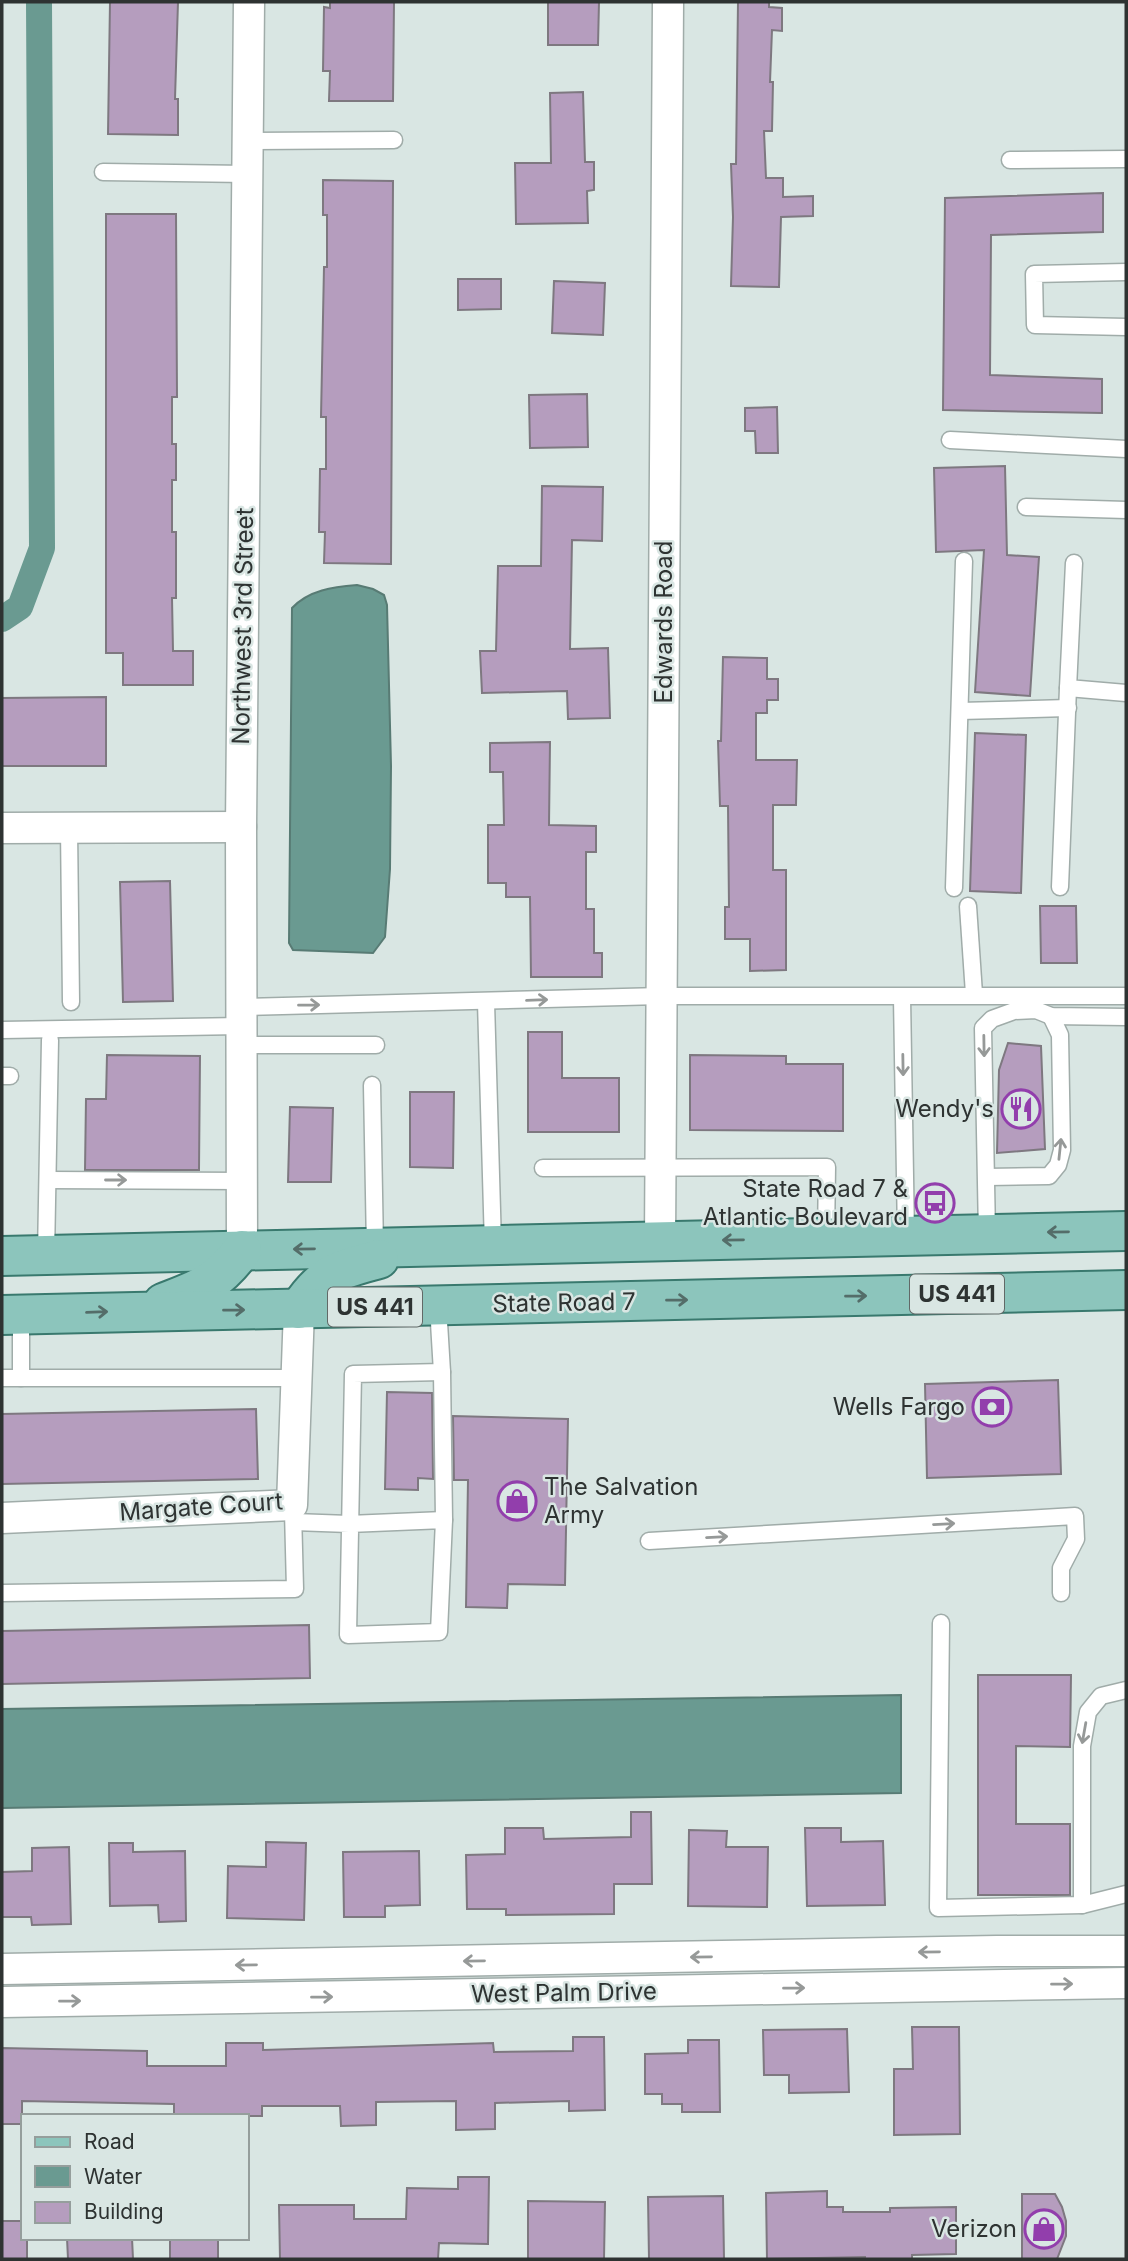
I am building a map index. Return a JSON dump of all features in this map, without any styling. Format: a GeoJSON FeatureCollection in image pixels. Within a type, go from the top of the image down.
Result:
{"type":"FeatureCollection","features":[{"type":"Feature","properties":{"kind":"main road"},"geometry":{"type":"LineString","coordinates":[[2,1256],[1126,1231]]}},
{"type":"Feature","properties":{"kind":"main road"},"geometry":{"type":"LineString","coordinates":[[299,1309],[312,1289],[335,1271],[421,1247]]}},
{"type":"Feature","properties":{"kind":"main road"},"geometry":{"type":"LineString","coordinates":[[141,1311],[208,1285],[228,1269],[242,1250]]}},
{"type":"Feature","properties":{"kind":"main road","name":"State Road 7"},"geometry":{"type":"LineString","coordinates":[[11,1315],[1126,1290]]}},
{"type":"Feature","properties":{"kind":"street","name":"Northwest 3rd Street"},"geometry":{"type":"LineString","coordinates":[[242,1250],[241,827],[249,2]]}},
{"type":"Feature","properties":{"kind":"street","name":"Edwards Road"},"geometry":{"type":"LineString","coordinates":[[660,1241],[668,2]]}},
{"type":"Feature","properties":{"kind":"street"},"geometry":{"type":"LineString","coordinates":[[2,828],[241,827]]}},
{"type":"Feature","properties":{"kind":"street","name":"Margate Court"},"geometry":{"type":"LineString","coordinates":[[2,1518],[293,1513],[299,1309]]}},
{"type":"Feature","properties":{"kind":"street"},"geometry":{"type":"LineString","coordinates":[[997,1951],[997,1985]]}},
{"type":"Feature","properties":{"kind":"street","name":"West Palm Drive"},"geometry":{"type":"LineString","coordinates":[[2,1969],[1126,1951]]}},
{"type":"Feature","properties":{"kind":"street"},"geometry":{"type":"LineString","coordinates":[[548,1960],[548,1993]]}},
{"type":"Feature","properties":{"kind":"street","name":"West Palm Drive"},"geometry":{"type":"LineString","coordinates":[[2,2002],[1126,1983]]}},
{"type":"Feature","properties":{"kind":"lane"},"geometry":{"type":"LineString","coordinates":[[247,141],[394,140]]}},
{"type":"Feature","properties":{"kind":"lane"},"geometry":{"type":"LineString","coordinates":[[1010,160],[1126,159]]}},
{"type":"Feature","properties":{"kind":"lane"},"geometry":{"type":"LineString","coordinates":[[103,172],[247,174]]}},
{"type":"Feature","properties":{"kind":"lane"},"geometry":{"type":"LineString","coordinates":[[1126,272],[1034,274],[1035,325],[1126,327]]}},
{"type":"Feature","properties":{"kind":"lane"},"geometry":{"type":"LineString","coordinates":[[950,440],[1126,449]]}},
{"type":"Feature","properties":{"kind":"lane"},"geometry":{"type":"LineString","coordinates":[[1026,507],[1126,510]]}},
{"type":"Feature","properties":{"kind":"lane"},"geometry":{"type":"LineString","coordinates":[[954,888],[964,561]]}},
{"type":"Feature","properties":{"kind":"lane"},"geometry":{"type":"LineString","coordinates":[[1060,887],[1074,563]]}},
{"type":"Feature","properties":{"kind":"lane"},"geometry":{"type":"LineString","coordinates":[[1068,688],[1126,693]]}},
{"type":"Feature","properties":{"kind":"lane"},"geometry":{"type":"LineString","coordinates":[[960,711],[1068,708]]}},
{"type":"Feature","properties":{"kind":"lane"},"geometry":{"type":"LineString","coordinates":[[69,828],[71,1002]]}},
{"type":"Feature","properties":{"kind":"lane"},"geometry":{"type":"LineString","coordinates":[[968,906],[974,995]]}},
{"type":"Feature","properties":{"kind":"lane"},"geometry":{"type":"LineString","coordinates":[[2,1030],[241,1026],[486,1002],[661,996],[1126,996]]}},
{"type":"Feature","properties":{"kind":"lane"},"geometry":{"type":"LineString","coordinates":[[902,997],[906,1236]]}},
{"type":"Feature","properties":{"kind":"lane"},"geometry":{"type":"LineString","coordinates":[[486,1002],[492,1245]]}},
{"type":"Feature","properties":{"kind":"lane"},"geometry":{"type":"LineString","coordinates":[[987,1234],[983,1028],[992,1019],[1014,1011],[1036,1010],[1051,1016],[1126,1017]]}},
{"type":"Feature","properties":{"kind":"lane"},"geometry":{"type":"LineString","coordinates":[[987,1177],[1049,1176],[1058,1165],[1062,1150],[1060,1035],[1051,1016]]}},
{"type":"Feature","properties":{"kind":"lane"},"geometry":{"type":"LineString","coordinates":[[241,1026],[376,1045]]}},
{"type":"Feature","properties":{"kind":"lane"},"geometry":{"type":"LineString","coordinates":[[46,1255],[50,1040]]}},
{"type":"Feature","properties":{"kind":"lane"},"geometry":{"type":"LineString","coordinates":[[372,1085],[376,1248]]}},
{"type":"Feature","properties":{"kind":"lane"},"geometry":{"type":"LineString","coordinates":[[543,1168],[827,1167],[826,1237]]}},
{"type":"Feature","properties":{"kind":"lane"},"geometry":{"type":"LineString","coordinates":[[48,1180],[242,1181]]}},
{"type":"Feature","properties":{"kind":"lane"},"geometry":{"type":"LineString","coordinates":[[438,1306],[442,1371],[444,1520],[439,1632],[348,1635],[353,1374],[442,1371]]}},
{"type":"Feature","properties":{"kind":"lane"},"geometry":{"type":"LineString","coordinates":[[11,1315],[21,1378]]}},
{"type":"Feature","properties":{"kind":"lane"},"geometry":{"type":"LineString","coordinates":[[2,1378],[297,1378]]}},
{"type":"Feature","properties":{"kind":"lane"},"geometry":{"type":"LineString","coordinates":[[2,1593],[295,1589],[293,1513],[349,1524],[444,1520]]}},
{"type":"Feature","properties":{"kind":"lane"},"geometry":{"type":"LineString","coordinates":[[649,1541],[1075,1516],[1076,1539],[1061,1568],[1061,1592]]}},
{"type":"Feature","properties":{"kind":"lane"},"geometry":{"type":"LineString","coordinates":[[941,1623],[938,1909],[1082,1905],[1126,1894]]}},
{"type":"Feature","properties":{"kind":"lane"},"geometry":{"type":"LineString","coordinates":[[1082,1905],[1082,1746],[1088,1712],[1101,1696],[1126,1690]]}},
{"type":"Feature","properties":{"kind":"water"},"geometry":{"type":"Polygon","coordinates":[[[357,585],[384,595],[387,605],[391,766],[390,869],[385,937],[373,953],[293,950],[289,943],[292,608],[314,593],[357,585]]]}},
{"type":"Feature","properties":{"kind":"water"},"geometry":{"type":"Polygon","coordinates":[[[901,1695],[901,1793],[2,1808],[2,1709],[901,1695]]]}},
{"type":"Feature","properties":{"kind":"building"},"geometry":{"type":"Polygon","coordinates":[[[110,2],[178,2],[175,99],[178,99],[178,135],[108,134],[110,2]]]}},
{"type":"Feature","properties":{"kind":"building"},"geometry":{"type":"Polygon","coordinates":[[[330,2],[394,2],[393,101],[329,101],[330,71],[323,71],[324,7],[330,8],[330,2]]]}},
{"type":"Feature","properties":{"kind":"building"},"geometry":{"type":"Polygon","coordinates":[[[548,2],[599,2],[598,45],[548,45],[548,2]]]}},
{"type":"Feature","properties":{"kind":"building"},"geometry":{"type":"Polygon","coordinates":[[[738,2],[769,2],[769,7],[782,8],[782,31],[772,30],[772,131],[764,131],[766,178],[783,178],[783,197],[813,196],[813,216],[781,217],[779,287],[731,286],[731,164],[736,164],[738,2]]]}},
{"type":"Feature","properties":{"kind":"building"},"geometry":{"type":"Polygon","coordinates":[[[583,92],[585,162],[594,162],[594,190],[587,191],[588,223],[516,224],[515,163],[551,163],[550,93],[583,92]]]}},
{"type":"Feature","properties":{"kind":"building"},"geometry":{"type":"Polygon","coordinates":[[[323,180],[393,181],[391,564],[324,563],[325,532],[319,532],[320,469],[326,469],[326,417],[321,417],[324,267],[327,267],[327,215],[323,215],[323,180]]]}},
{"type":"Feature","properties":{"kind":"building"},"geometry":{"type":"Polygon","coordinates":[[[1103,193],[1103,232],[991,235],[990,375],[1102,379],[1102,413],[943,410],[945,198],[1103,193]]]}},
{"type":"Feature","properties":{"kind":"building"},"geometry":{"type":"Polygon","coordinates":[[[106,214],[176,214],[177,397],[172,397],[172,444],[176,444],[176,480],[172,480],[172,532],[176,532],[176,598],[172,598],[173,651],[193,651],[193,685],[123,685],[123,653],[106,653],[106,214]]]}},
{"type":"Feature","properties":{"kind":"building"},"geometry":{"type":"Polygon","coordinates":[[[458,279],[501,279],[501,309],[458,310],[458,279]]]}},
{"type":"Feature","properties":{"kind":"building"},"geometry":{"type":"Polygon","coordinates":[[[554,281],[605,283],[603,335],[552,333],[554,281]]]}},
{"type":"Feature","properties":{"kind":"building"},"geometry":{"type":"Polygon","coordinates":[[[587,394],[588,447],[530,448],[529,395],[587,394]]]}},
{"type":"Feature","properties":{"kind":"building"},"geometry":{"type":"Polygon","coordinates":[[[777,407],[778,453],[756,453],[755,431],[745,431],[745,408],[777,407]]]}},
{"type":"Feature","properties":{"kind":"building"},"geometry":{"type":"Polygon","coordinates":[[[1005,466],[1007,555],[1039,557],[1030,696],[975,692],[984,550],[936,552],[934,468],[1005,466]]]}},
{"type":"Feature","properties":{"kind":"building"},"geometry":{"type":"Polygon","coordinates":[[[542,486],[603,487],[602,541],[572,540],[570,649],[608,648],[610,718],[568,719],[567,691],[482,693],[480,651],[496,651],[498,566],[541,566],[542,486]]]}},
{"type":"Feature","properties":{"kind":"building"},"geometry":{"type":"Polygon","coordinates":[[[723,657],[767,658],[767,679],[778,679],[778,700],[767,700],[767,713],[756,713],[756,760],[797,760],[796,805],[773,805],[773,870],[786,870],[786,970],[750,971],[750,939],[725,939],[725,907],[729,907],[728,806],[720,806],[718,741],[721,741],[723,657]]]}},
{"type":"Feature","properties":{"kind":"building"},"geometry":{"type":"Polygon","coordinates":[[[106,697],[106,766],[2,766],[2,698],[106,697]]]}},
{"type":"Feature","properties":{"kind":"building"},"geometry":{"type":"Polygon","coordinates":[[[975,733],[1026,735],[1021,893],[970,891],[975,733]]]}},
{"type":"Feature","properties":{"kind":"building"},"geometry":{"type":"Polygon","coordinates":[[[550,742],[549,825],[596,826],[596,852],[586,852],[586,909],[594,909],[594,953],[602,953],[602,977],[531,977],[530,897],[506,897],[506,883],[488,883],[488,825],[504,825],[503,772],[490,772],[490,743],[550,742]]]}},
{"type":"Feature","properties":{"kind":"building"},"geometry":{"type":"Polygon","coordinates":[[[170,881],[173,1001],[123,1002],[120,882],[170,881]]]}},
{"type":"Feature","properties":{"kind":"building"},"geometry":{"type":"Polygon","coordinates":[[[1040,906],[1076,906],[1077,963],[1041,963],[1040,906]]]}},
{"type":"Feature","properties":{"kind":"building"},"geometry":{"type":"Polygon","coordinates":[[[528,1032],[562,1032],[562,1078],[619,1078],[619,1132],[528,1132],[528,1032]]]}},
{"type":"Feature","properties":{"kind":"building","name":"Wendy's"},"geometry":{"type":"Polygon","coordinates":[[[1008,1043],[1041,1046],[1045,1149],[997,1153],[999,1070],[1008,1043]]]}},
{"type":"Feature","properties":{"kind":"building"},"geometry":{"type":"Polygon","coordinates":[[[107,1055],[200,1056],[199,1170],[85,1170],[86,1099],[106,1099],[107,1055]]]}},
{"type":"Feature","properties":{"kind":"building"},"geometry":{"type":"Polygon","coordinates":[[[690,1055],[786,1056],[786,1064],[843,1064],[843,1131],[690,1130],[690,1055]]]}},
{"type":"Feature","properties":{"kind":"building"},"geometry":{"type":"Polygon","coordinates":[[[410,1092],[454,1092],[453,1168],[410,1167],[410,1092]]]}},
{"type":"Feature","properties":{"kind":"building"},"geometry":{"type":"Polygon","coordinates":[[[290,1107],[333,1108],[331,1182],[288,1182],[290,1107]]]}},
{"type":"Feature","properties":{"kind":"building","name":"Wells Fargo"},"geometry":{"type":"Polygon","coordinates":[[[1058,1380],[1061,1474],[927,1478],[925,1384],[1058,1380]]]}},
{"type":"Feature","properties":{"kind":"building"},"geometry":{"type":"Polygon","coordinates":[[[387,1392],[432,1393],[433,1479],[418,1478],[418,1490],[385,1489],[387,1392]]]}},
{"type":"Feature","properties":{"kind":"building"},"geometry":{"type":"Polygon","coordinates":[[[256,1409],[258,1479],[2,1484],[2,1414],[256,1409]]]}},
{"type":"Feature","properties":{"kind":"building","name":"The Salvation Army"},"geometry":{"type":"Polygon","coordinates":[[[453,1416],[568,1419],[565,1585],[508,1584],[507,1608],[466,1607],[468,1480],[454,1480],[453,1416]]]}},
{"type":"Feature","properties":{"kind":"building"},"geometry":{"type":"Polygon","coordinates":[[[309,1625],[310,1678],[2,1684],[2,1631],[309,1625]]]}},
{"type":"Feature","properties":{"kind":"building"},"geometry":{"type":"Polygon","coordinates":[[[978,1675],[1071,1675],[1070,1747],[1016,1746],[1016,1824],[1070,1824],[1070,1895],[978,1895],[978,1675]]]}},
{"type":"Feature","properties":{"kind":"building"},"geometry":{"type":"Polygon","coordinates":[[[631,1812],[651,1812],[652,1884],[614,1884],[614,1914],[506,1915],[506,1909],[467,1909],[466,1855],[505,1854],[505,1828],[543,1828],[544,1839],[631,1837],[631,1812]]]}},
{"type":"Feature","properties":{"kind":"building"},"geometry":{"type":"Polygon","coordinates":[[[805,1828],[841,1828],[841,1842],[883,1841],[885,1905],[807,1906],[805,1828]]]}},
{"type":"Feature","properties":{"kind":"building"},"geometry":{"type":"Polygon","coordinates":[[[689,1830],[727,1831],[726,1847],[768,1847],[767,1907],[688,1906],[689,1830]]]}},
{"type":"Feature","properties":{"kind":"building"},"geometry":{"type":"Polygon","coordinates":[[[266,1842],[306,1843],[304,1920],[227,1918],[228,1866],[266,1867],[266,1842]]]}},
{"type":"Feature","properties":{"kind":"building"},"geometry":{"type":"Polygon","coordinates":[[[109,1843],[133,1843],[133,1852],[185,1851],[186,1921],[159,1922],[158,1905],[110,1906],[109,1843]]]}},
{"type":"Feature","properties":{"kind":"building"},"geometry":{"type":"Polygon","coordinates":[[[69,1847],[71,1924],[32,1925],[31,1917],[2,1917],[2,1872],[32,1871],[32,1848],[69,1847]]]}},
{"type":"Feature","properties":{"kind":"building"},"geometry":{"type":"Polygon","coordinates":[[[419,1851],[420,1905],[385,1906],[385,1917],[344,1917],[343,1852],[419,1851]]]}},
{"type":"Feature","properties":{"kind":"building"},"geometry":{"type":"Polygon","coordinates":[[[912,2027],[959,2027],[960,2134],[894,2135],[894,2069],[913,2069],[912,2027]]]}},
{"type":"Feature","properties":{"kind":"building"},"geometry":{"type":"Polygon","coordinates":[[[847,2029],[849,2092],[789,2093],[789,2075],[764,2075],[763,2030],[847,2029]]]}},
{"type":"Feature","properties":{"kind":"building"},"geometry":{"type":"Polygon","coordinates":[[[573,2037],[604,2037],[605,2110],[569,2111],[569,2101],[495,2103],[495,2129],[456,2130],[456,2101],[376,2102],[376,2125],[341,2126],[340,2106],[262,2106],[262,2116],[248,2116],[174,2114],[174,2104],[22,2101],[21,2124],[2,2124],[2,2048],[147,2051],[147,2066],[226,2066],[226,2043],[263,2043],[263,2050],[493,2043],[494,2052],[573,2051],[573,2037]]]}},
{"type":"Feature","properties":{"kind":"building"},"geometry":{"type":"Polygon","coordinates":[[[688,2040],[719,2040],[720,2112],[682,2112],[682,2104],[662,2104],[662,2094],[645,2094],[645,2054],[688,2053],[688,2040]]]}},
{"type":"Feature","properties":{"kind":"building"},"geometry":{"type":"Polygon","coordinates":[[[458,2177],[489,2177],[488,2244],[439,2243],[438,2259],[280,2259],[279,2205],[354,2205],[354,2219],[406,2219],[407,2188],[458,2189],[458,2177]]]}},
{"type":"Feature","properties":{"kind":"building"},"geometry":{"type":"Polygon","coordinates":[[[827,2191],[827,2207],[843,2207],[843,2212],[956,2207],[956,2254],[912,2255],[912,2259],[767,2259],[766,2193],[827,2191]]]}},
{"type":"Feature","properties":{"kind":"building","name":"Verizon"},"geometry":{"type":"Polygon","coordinates":[[[1022,2194],[1055,2194],[1062,2207],[1066,2236],[1057,2259],[1022,2259],[1022,2194]]]}},
{"type":"Feature","properties":{"kind":"building"},"geometry":{"type":"Polygon","coordinates":[[[723,2196],[724,2259],[649,2259],[648,2197],[723,2196]]]}},
{"type":"Feature","properties":{"kind":"building"},"geometry":{"type":"Polygon","coordinates":[[[528,2201],[605,2202],[604,2259],[528,2259],[528,2201]]]}},
{"type":"Feature","properties":{"kind":"building"},"geometry":{"type":"Polygon","coordinates":[[[2,2221],[21,2221],[21,2240],[27,2240],[27,2259],[2,2259],[2,2221]]]}},
{"type":"Feature","properties":{"kind":"building"},"geometry":{"type":"Polygon","coordinates":[[[67,2240],[132,2240],[133,2259],[68,2259],[67,2240]]]}},
{"type":"Feature","properties":{"kind":"building"},"geometry":{"type":"Polygon","coordinates":[[[170,2240],[218,2240],[218,2259],[170,2259],[170,2240]]]}},
{"type":"Feature","properties":{"kind":"waterway"},"geometry":{"type":"LineString","coordinates":[[2,619],[20,607],[42,548],[39,2]]}},
{"type":"Feature","properties":{"kind":"place","name":"Wendy's"},"geometry":{"type":"Point","coordinates":[1021,1109]}},
{"type":"Feature","properties":{"kind":"place","name":"State Road 7 & Atlantic Boulevard"},"geometry":{"type":"Point","coordinates":[935,1203]}},
{"type":"Feature","properties":{"kind":"place","name":"Wells Fargo"},"geometry":{"type":"Point","coordinates":[992,1407]}},
{"type":"Feature","properties":{"kind":"place","name":"The Salvation Army"},"geometry":{"type":"Point","coordinates":[517,1501]}},
{"type":"Feature","properties":{"kind":"place","name":"Verizon"},"geometry":{"type":"Point","coordinates":[1044,2229]}}]}
